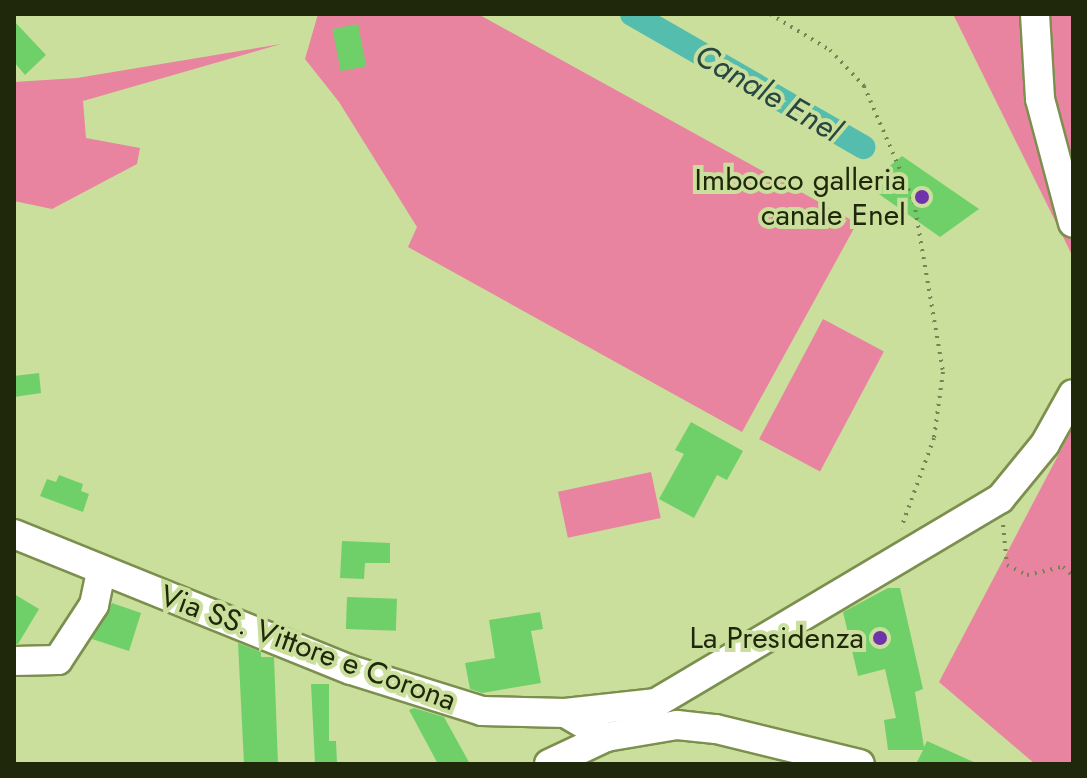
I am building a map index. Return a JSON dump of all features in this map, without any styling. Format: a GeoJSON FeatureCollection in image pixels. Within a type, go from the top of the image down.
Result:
{"type":"FeatureCollection","features":[{"type":"Feature","properties":{"kind":"street"},"geometry":{"type":"LineString","coordinates":[[1035,14],[1040,99],[1073,223]]}},
{"type":"Feature","properties":{"kind":"street"},"geometry":{"type":"LineString","coordinates":[[638,728],[656,703],[1000,499],[1045,444],[1073,394]]}},
{"type":"Feature","properties":{"kind":"street","name":"Via SS. Vittore e Corona"},"geometry":{"type":"LineString","coordinates":[[14,534],[351,670],[482,711],[565,713],[606,737]]}},
{"type":"Feature","properties":{"kind":"street"},"geometry":{"type":"LineString","coordinates":[[14,661],[58,660],[94,605],[101,571]]}},
{"type":"Feature","properties":{"kind":"street"},"geometry":{"type":"LineString","coordinates":[[565,713],[656,703]]}},
{"type":"Feature","properties":{"kind":"street"},"geometry":{"type":"LineString","coordinates":[[549,764],[606,737],[638,728],[716,729],[860,764]]}},
{"type":"Feature","properties":{"kind":"path"},"geometry":{"type":"LineString","coordinates":[[770,14],[830,50],[864,86],[914,202],[930,278],[943,372],[934,438],[886,568]]}},
{"type":"Feature","properties":{"kind":"path"},"geometry":{"type":"LineString","coordinates":[[1000,499],[1007,565],[1027,575],[1063,567],[1073,576]]}},
{"type":"Feature","properties":{"kind":"shaded area"},"geometry":{"type":"Polygon","coordinates":[[[318,14],[478,14],[857,223],[742,432],[408,247],[417,227],[339,102],[305,59],[318,14]]]}},
{"type":"Feature","properties":{"kind":"shaded area"},"geometry":{"type":"Polygon","coordinates":[[[953,14],[1073,14],[1073,257],[953,14]]]}},
{"type":"Feature","properties":{"kind":"shaded area"},"geometry":{"type":"Polygon","coordinates":[[[281,44],[83,101],[86,138],[140,148],[137,164],[52,209],[14,201],[14,82],[77,78],[281,44]]]}},
{"type":"Feature","properties":{"kind":"shaded area"},"geometry":{"type":"Polygon","coordinates":[[[823,319],[884,351],[820,471],[759,439],[823,319]]]}},
{"type":"Feature","properties":{"kind":"shaded area"},"geometry":{"type":"Polygon","coordinates":[[[1073,427],[1073,764],[1035,764],[939,682],[1073,427]]]}},
{"type":"Feature","properties":{"kind":"shaded area"},"geometry":{"type":"Polygon","coordinates":[[[651,472],[661,518],[568,538],[558,492],[651,472]]]}},
{"type":"Feature","properties":{"kind":"building"},"geometry":{"type":"Polygon","coordinates":[[[14,21],[46,55],[25,75],[14,62],[14,21]]]}},
{"type":"Feature","properties":{"kind":"building"},"geometry":{"type":"Polygon","coordinates":[[[358,24],[366,66],[341,71],[332,29],[358,24]]]}},
{"type":"Feature","properties":{"kind":"building","name":"Imbocco galleria canale Enel"},"geometry":{"type":"Polygon","coordinates":[[[902,156],[979,209],[940,237],[866,185],[902,156]]]}},
{"type":"Feature","properties":{"kind":"building"},"geometry":{"type":"Polygon","coordinates":[[[39,373],[41,393],[14,397],[14,376],[39,373]]]}},
{"type":"Feature","properties":{"kind":"building"},"geometry":{"type":"Polygon","coordinates":[[[691,422],[743,451],[727,480],[717,475],[694,518],[659,499],[684,454],[675,450],[691,422]]]}},
{"type":"Feature","properties":{"kind":"building"},"geometry":{"type":"Polygon","coordinates":[[[59,475],[83,484],[81,491],[89,494],[83,512],[40,496],[47,479],[56,482],[59,475]]]}},
{"type":"Feature","properties":{"kind":"building"},"geometry":{"type":"Polygon","coordinates":[[[342,541],[390,543],[390,563],[365,563],[364,579],[340,578],[342,541]]]}},
{"type":"Feature","properties":{"kind":"building","name":"La Presidenza"},"geometry":{"type":"Polygon","coordinates":[[[888,588],[900,588],[923,689],[915,692],[924,747],[927,741],[978,764],[916,764],[923,750],[888,750],[884,720],[896,718],[885,669],[858,676],[843,612],[888,588]]]}},
{"type":"Feature","properties":{"kind":"building"},"geometry":{"type":"Polygon","coordinates":[[[14,594],[39,609],[18,644],[14,644],[14,594]]]}},
{"type":"Feature","properties":{"kind":"building"},"geometry":{"type":"Polygon","coordinates":[[[347,597],[397,599],[396,631],[346,629],[347,597]]]}},
{"type":"Feature","properties":{"kind":"building"},"geometry":{"type":"Polygon","coordinates":[[[112,603],[141,613],[129,651],[92,639],[112,603]]]}},
{"type":"Feature","properties":{"kind":"building"},"geometry":{"type":"Polygon","coordinates":[[[540,612],[543,629],[531,631],[541,683],[482,693],[470,689],[465,663],[495,658],[489,620],[540,612]]]}},
{"type":"Feature","properties":{"kind":"building"},"geometry":{"type":"Polygon","coordinates":[[[238,643],[261,652],[261,657],[274,657],[278,764],[244,764],[238,643]]]}},
{"type":"Feature","properties":{"kind":"building"},"geometry":{"type":"Polygon","coordinates":[[[311,684],[329,684],[329,741],[336,741],[337,764],[315,764],[311,684]]]}},
{"type":"Feature","properties":{"kind":"building"},"geometry":{"type":"Polygon","coordinates":[[[414,708],[444,717],[470,764],[438,764],[409,710],[414,708]]]}},
{"type":"Feature","properties":{"kind":"waterway","name":"Canale Enel"},"geometry":{"type":"LineString","coordinates":[[632,14],[863,147]]}},
{"type":"Feature","properties":{"kind":"place","name":"Imbocco galleria canale Enel"},"geometry":{"type":"Point","coordinates":[922,197]}},
{"type":"Feature","properties":{"kind":"place","name":"La Presidenza"},"geometry":{"type":"Point","coordinates":[880,638]}}]}
